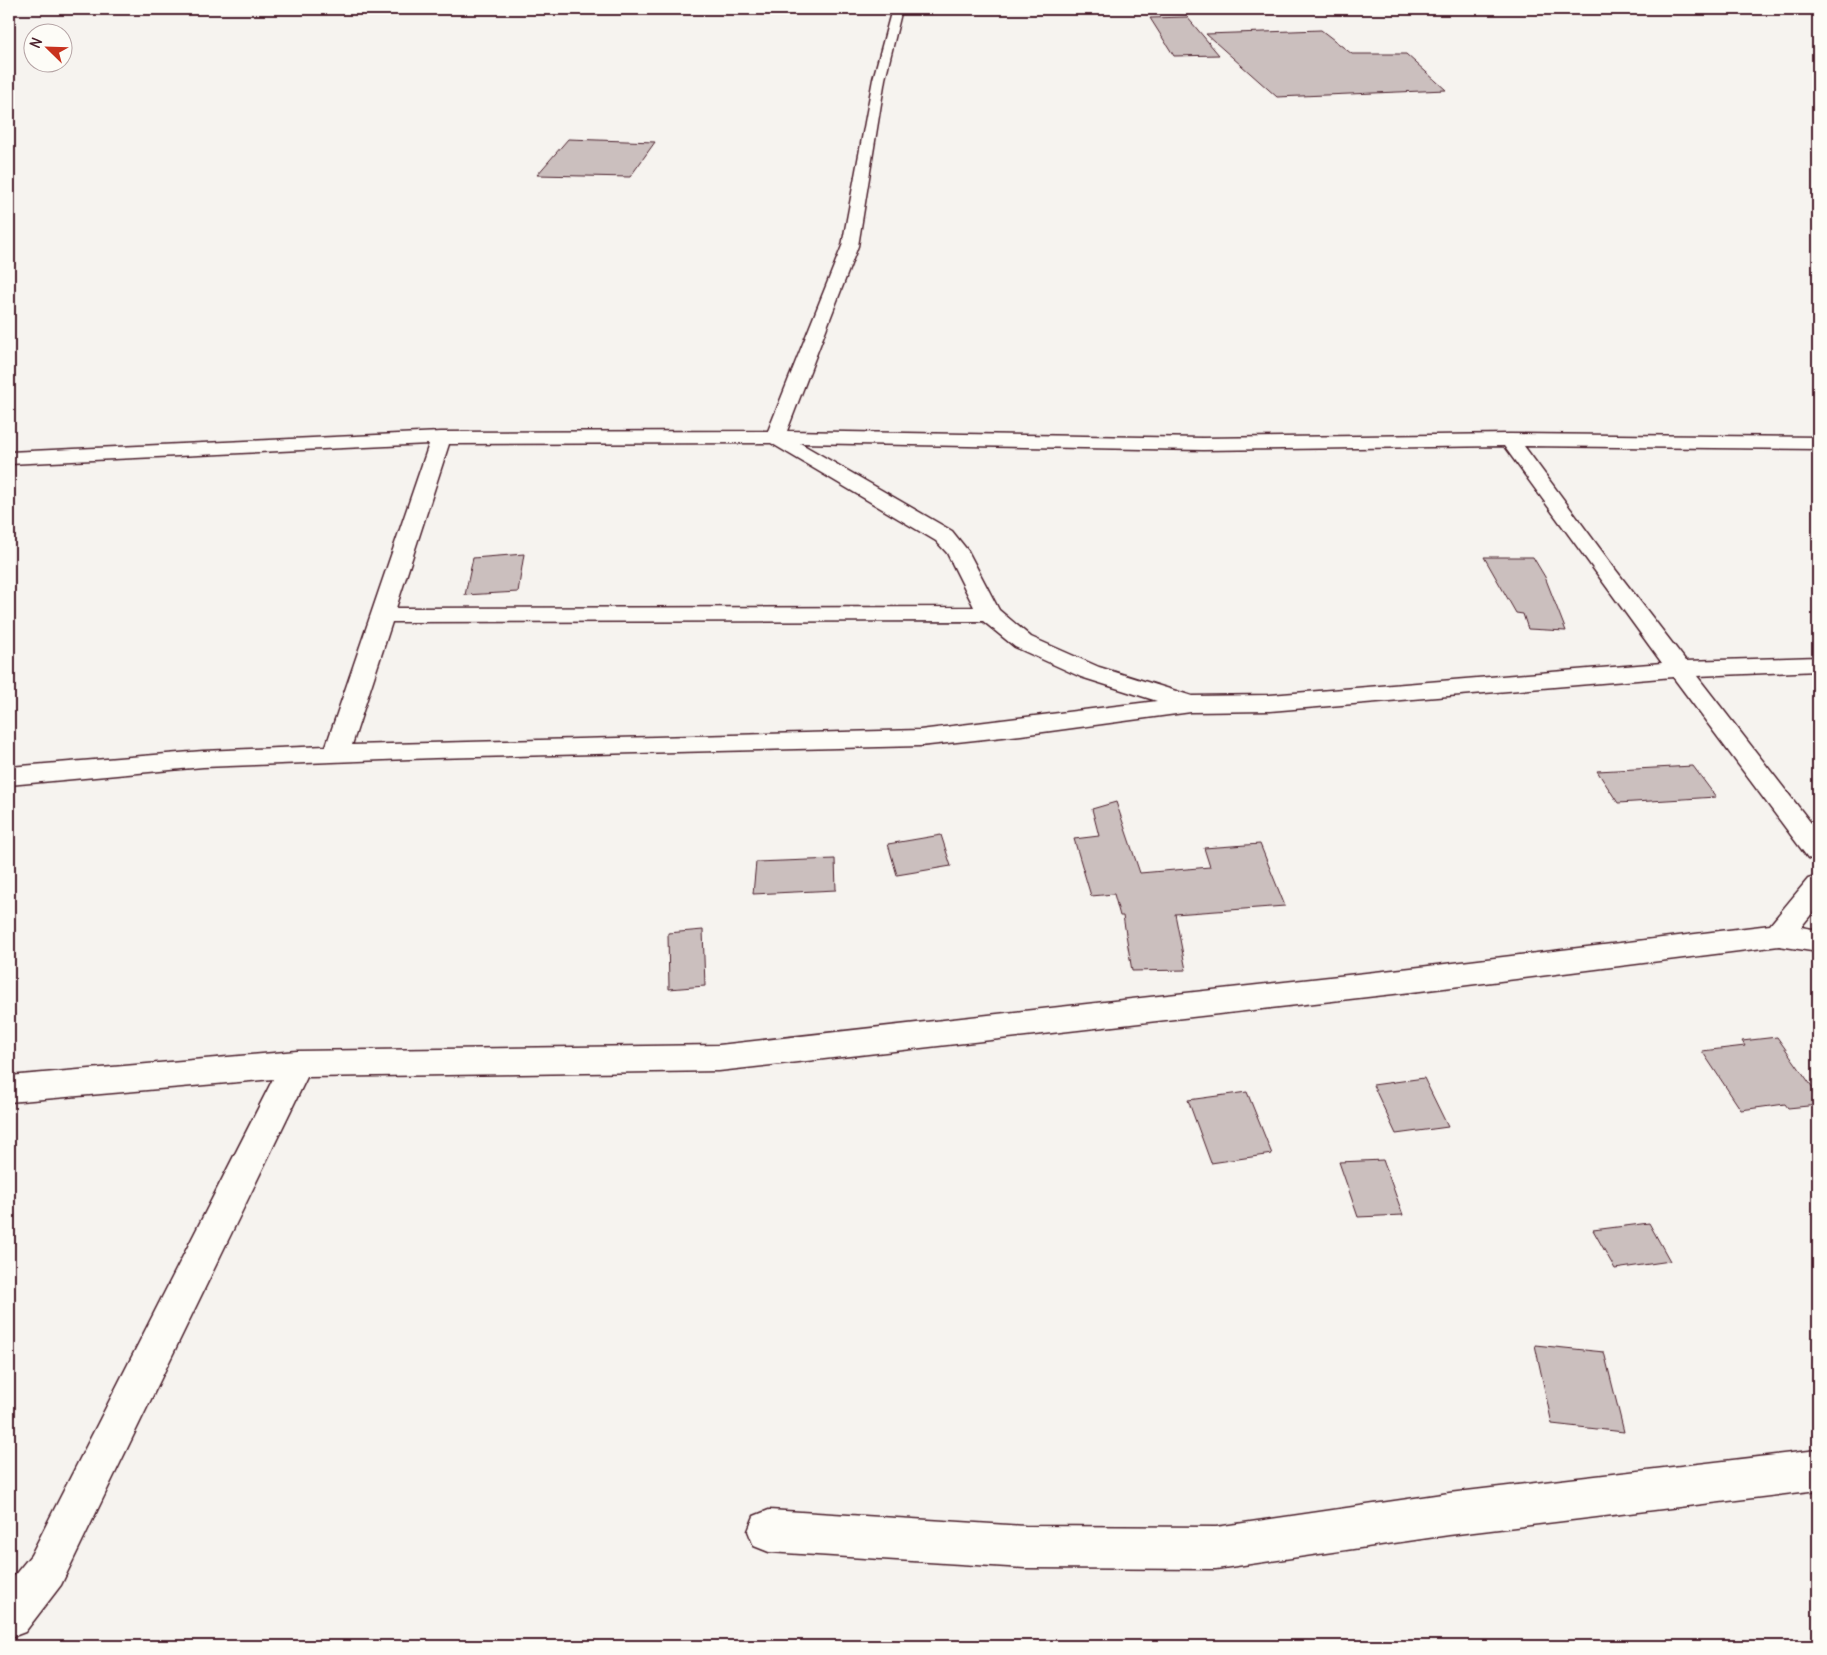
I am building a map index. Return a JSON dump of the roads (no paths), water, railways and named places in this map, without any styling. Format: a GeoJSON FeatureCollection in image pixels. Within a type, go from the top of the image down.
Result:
{"type":"FeatureCollection","features":[{"type":"Feature","properties":{"kind":"street"},"geometry":{"type":"LineString","coordinates":[[775,438],[850,246],[879,79],[897,9]]}},
{"type":"Feature","properties":{"kind":"street"},"geometry":{"type":"LineString","coordinates":[[336,754],[381,615],[442,438]]}},
{"type":"Feature","properties":{"kind":"street"},"geometry":{"type":"LineString","coordinates":[[9,458],[442,438],[775,438],[1203,444],[1510,440],[1818,443]]}},
{"type":"Feature","properties":{"kind":"street"},"geometry":{"type":"LineString","coordinates":[[775,438],[944,536],[957,551],[989,614],[1023,642],[1090,672],[1191,704]]}},
{"type":"Feature","properties":{"kind":"street"},"geometry":{"type":"LineString","coordinates":[[1510,440],[1679,669],[1733,737],[1818,852]]}},
{"type":"Feature","properties":{"kind":"street"},"geometry":{"type":"LineString","coordinates":[[381,615],[989,614]]}},
{"type":"Feature","properties":{"kind":"street"},"geometry":{"type":"LineString","coordinates":[[9,776],[203,759],[920,738],[1020,727],[1191,704],[1270,703],[1679,669],[1818,664]]}},
{"type":"Feature","properties":{"kind":"street"},"geometry":{"type":"LineString","coordinates":[[1779,936],[1818,886]]}},
{"type":"Feature","properties":{"kind":"street"},"geometry":{"type":"LineString","coordinates":[[9,1089],[296,1064],[719,1058],[1420,979],[1779,936],[1818,941]]}},
{"type":"Feature","properties":{"kind":"street"},"geometry":{"type":"LineString","coordinates":[[9,1616],[46,1570],[296,1064]]}},
{"type":"Feature","properties":{"kind":"street"},"geometry":{"type":"LineString","coordinates":[[768,1531],[1025,1547],[1216,1548],[1449,1514],[1818,1470]]}}]}
